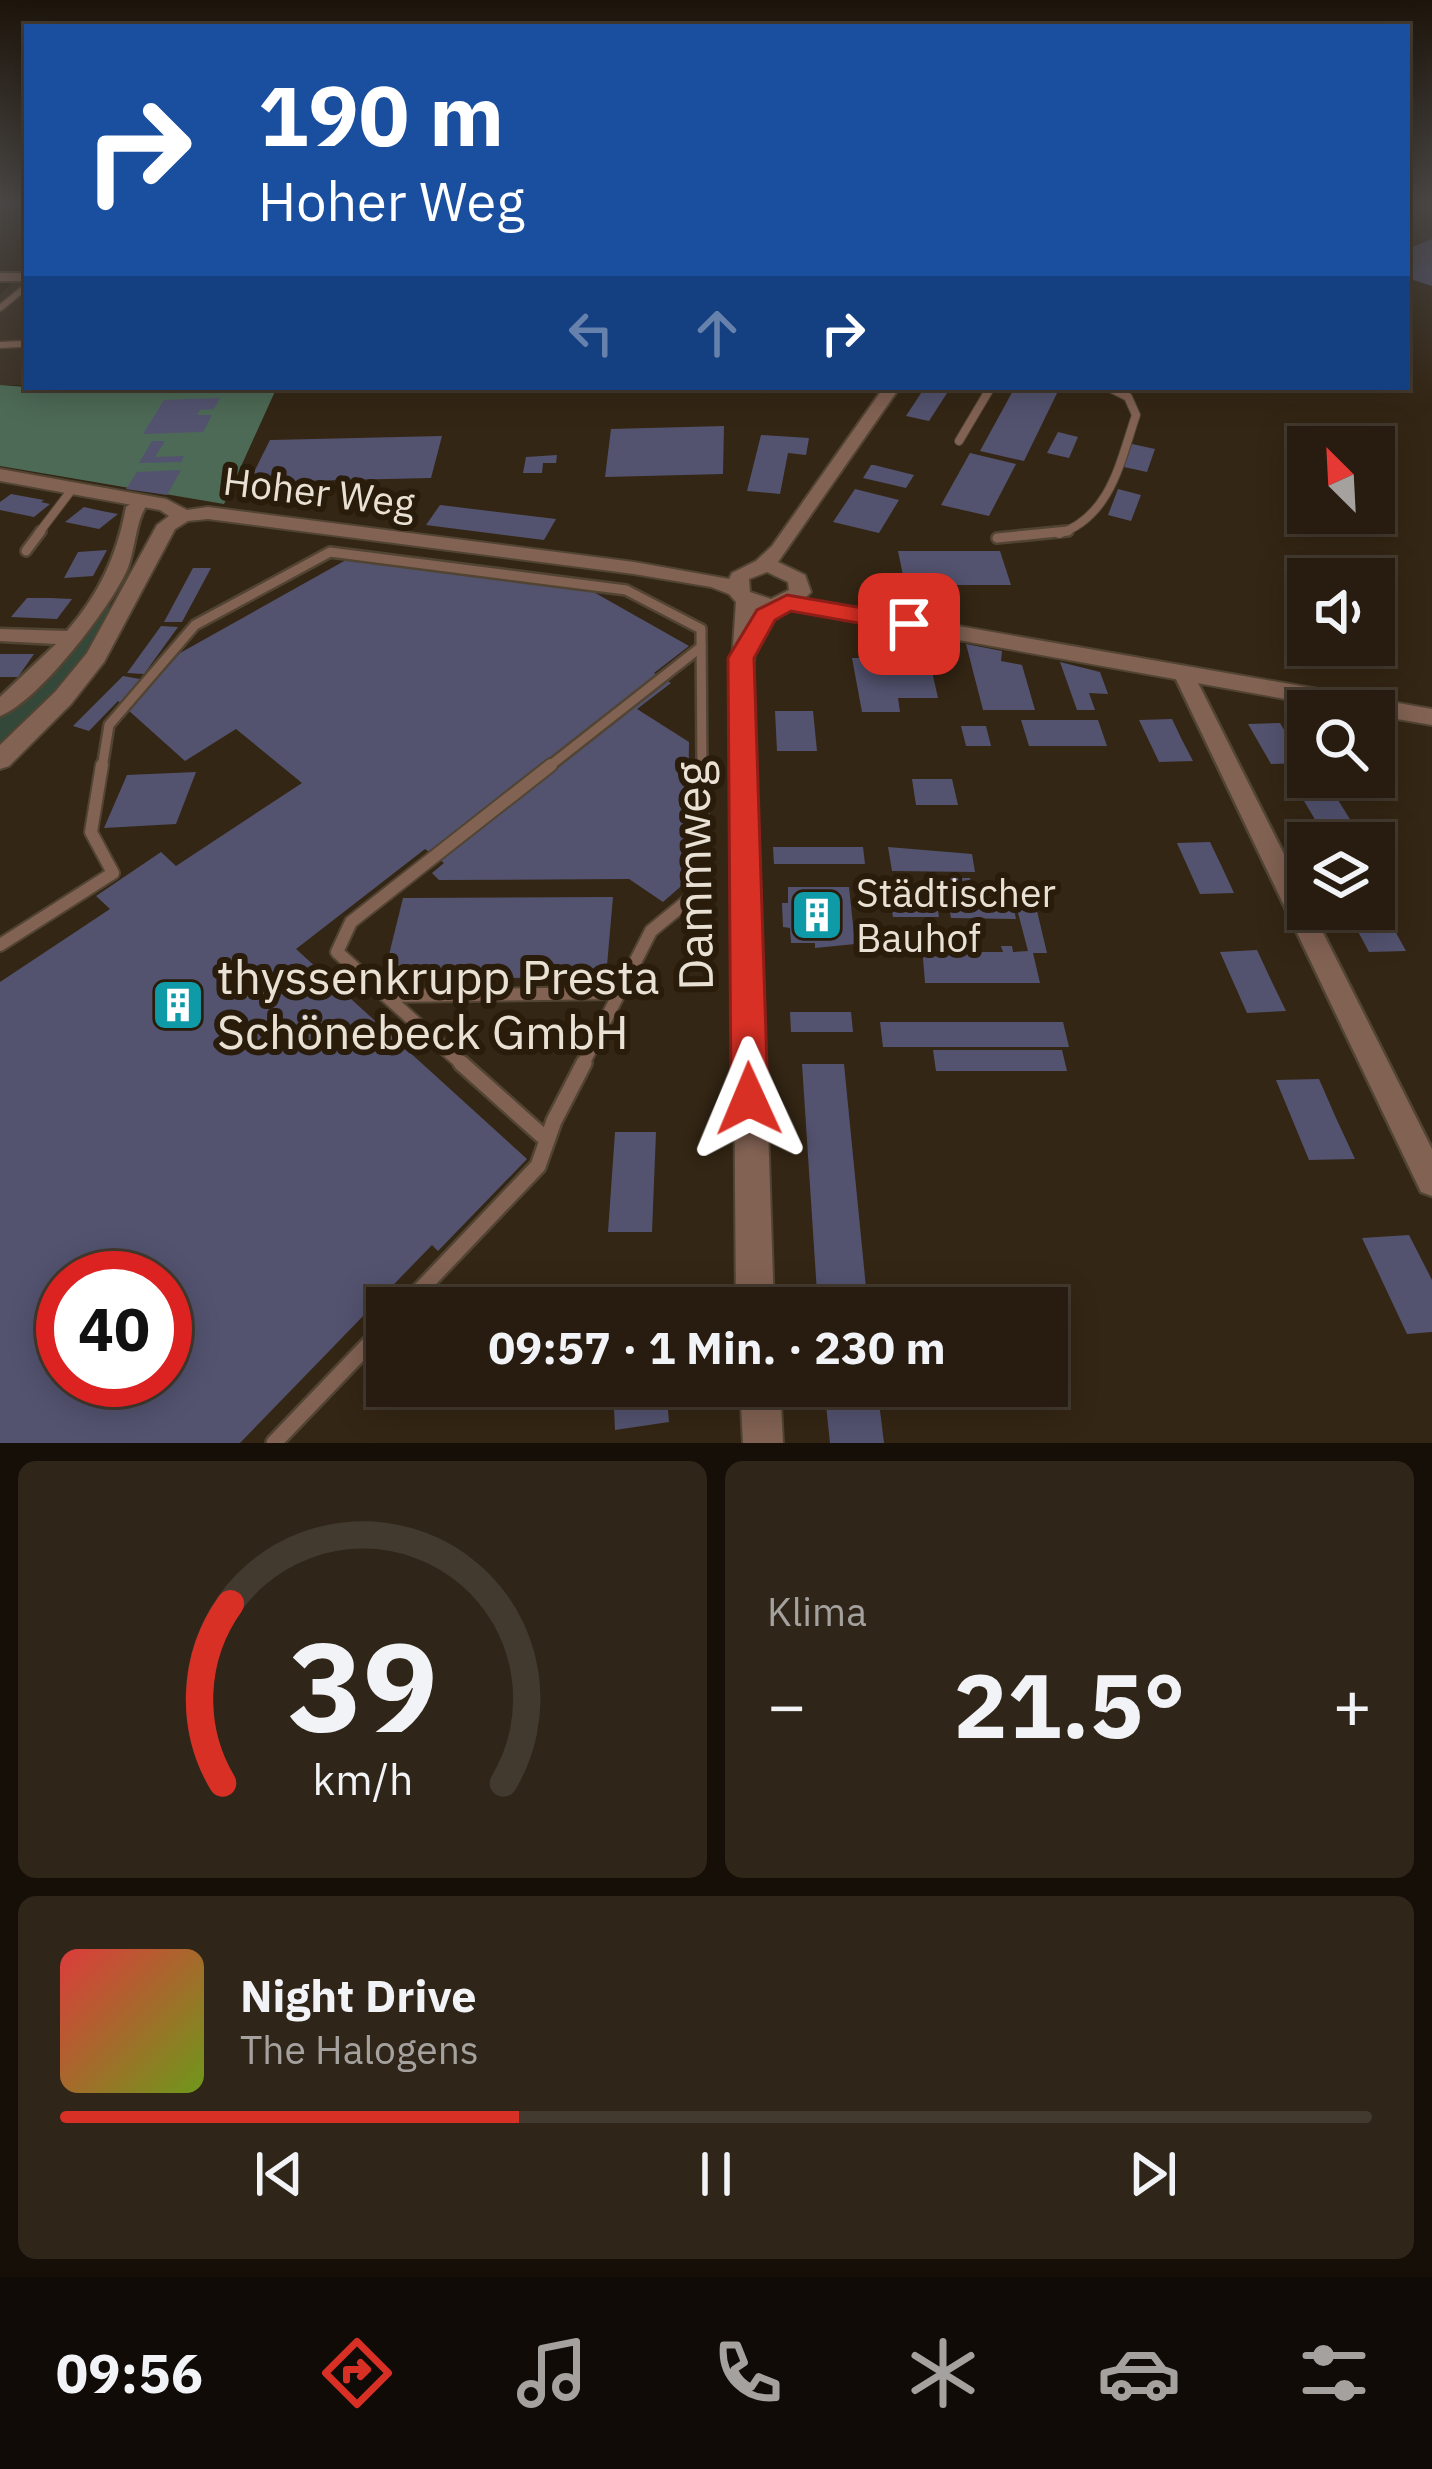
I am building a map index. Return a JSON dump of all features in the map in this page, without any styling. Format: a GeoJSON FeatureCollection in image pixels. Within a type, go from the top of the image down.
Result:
{"type":"FeatureCollection","features":[{"type":"Feature","properties":{"kind":"street"},"geometry":{"type":"LineString","coordinates":[[748,582],[890,390]]}},
{"type":"Feature","properties":{"kind":"street","name":"Hoher Weg"},"geometry":{"type":"LineString","coordinates":[[0,475],[166,506],[183,516],[208,513],[748,582]]}},
{"type":"Feature","properties":{"kind":"street"},"geometry":{"type":"LineString","coordinates":[[0,709],[73,638],[122,565],[134,507],[142,501]]}},
{"type":"Feature","properties":{"kind":"street"},"geometry":{"type":"LineString","coordinates":[[0,760],[63,698],[96,656],[167,525],[183,516]]}},
{"type":"Feature","properties":{"kind":"street"},"geometry":{"type":"LineString","coordinates":[[741,658],[762,620],[789,592],[796,522]]}},
{"type":"Feature","properties":{"kind":"street"},"geometry":{"type":"LineString","coordinates":[[748,582],[887,620],[1432,717]]}},
{"type":"Feature","properties":{"kind":"street"},"geometry":{"type":"LineString","coordinates":[[748,582],[789,592]]}},
{"type":"Feature","properties":{"kind":"street","name":"Dammweg"},"geometry":{"type":"LineString","coordinates":[[748,582],[741,658],[755,1287]]}},
{"type":"Feature","properties":{"kind":"street"},"geometry":{"type":"LineString","coordinates":[[0,635],[73,638]]}},
{"type":"Feature","properties":{"kind":"street"},"geometry":{"type":"LineString","coordinates":[[1183,673],[1432,1181]]}},
{"type":"Feature","properties":{"kind":"street"},"geometry":{"type":"LineString","coordinates":[[761,1407],[763,1443]]}},
{"type":"Feature","properties":{"kind":"lane"},"geometry":{"type":"LineString","coordinates":[[0,308],[24,284]]}},
{"type":"Feature","properties":{"kind":"lane"},"geometry":{"type":"LineString","coordinates":[[0,344],[20,344]]}},
{"type":"Feature","properties":{"kind":"lane"},"geometry":{"type":"LineString","coordinates":[[959,441],[989,390]]}},
{"type":"Feature","properties":{"kind":"lane"},"geometry":{"type":"LineString","coordinates":[[997,538],[1065,536],[1101,513],[1136,415],[1128,397],[1114,390]]}},
{"type":"Feature","properties":{"kind":"lane"},"geometry":{"type":"LineString","coordinates":[[26,551],[74,488]]}},
{"type":"Feature","properties":{"kind":"lane"},"geometry":{"type":"LineString","coordinates":[[0,945],[113,873],[91,832],[110,725],[195,625],[330,552],[626,590],[700,629],[702,889],[651,931],[538,1166],[424,1287]]}},
{"type":"Feature","properties":{"kind":"lane"},"geometry":{"type":"LineString","coordinates":[[548,1140],[337,952],[351,922],[700,647]]}},
{"type":"Feature","properties":{"kind":"lane"},"geometry":{"type":"LineString","coordinates":[[386,996],[620,993]]}},
{"type":"Feature","properties":{"kind":"lane"},"geometry":{"type":"LineString","coordinates":[[274,1443],[366,1347]]}},
{"type":"Feature","properties":{"kind":"shaded area"},"geometry":{"type":"Polygon","coordinates":[[[16,280],[24,280],[24,385],[0,385],[0,294],[16,280]]]}},
{"type":"Feature","properties":{"kind":"green space"},"geometry":{"type":"Polygon","coordinates":[[[0,385],[24,390],[276,390],[224,504],[0,466],[0,385]]]}},
{"type":"Feature","properties":{"kind":"green space"},"geometry":{"type":"Polygon","coordinates":[[[112,597],[83,659],[0,746],[0,718],[44,679],[112,597]]]}},
{"type":"Feature","properties":{"kind":"building"},"geometry":{"type":"Polygon","coordinates":[[[1410,272],[1432,272],[1432,286],[1410,279],[1410,272]]]}},
{"type":"Feature","properties":{"kind":"building"},"geometry":{"type":"Polygon","coordinates":[[[923,390],[949,390],[929,421],[906,416],[923,390]]]}},
{"type":"Feature","properties":{"kind":"building"},"geometry":{"type":"Polygon","coordinates":[[[1013,390],[1059,390],[1024,461],[980,451],[1013,390]]]}},
{"type":"Feature","properties":{"kind":"building"},"geometry":{"type":"Polygon","coordinates":[[[220,398],[214,409],[200,410],[197,415],[212,415],[203,432],[143,434],[164,400],[220,398]]]}},
{"type":"Feature","properties":{"kind":"building"},"geometry":{"type":"Polygon","coordinates":[[[724,426],[723,474],[605,477],[611,429],[724,426]]]}},
{"type":"Feature","properties":{"kind":"building"},"geometry":{"type":"Polygon","coordinates":[[[1058,432],[1078,437],[1069,458],[1047,453],[1058,432]]]}},
{"type":"Feature","properties":{"kind":"building"},"geometry":{"type":"Polygon","coordinates":[[[761,435],[809,438],[806,455],[788,453],[780,494],[747,491],[761,435]]]}},
{"type":"Feature","properties":{"kind":"building"},"geometry":{"type":"Polygon","coordinates":[[[442,436],[431,478],[249,482],[270,440],[442,436]]]}},
{"type":"Feature","properties":{"kind":"building"},"geometry":{"type":"Polygon","coordinates":[[[152,441],[165,441],[155,457],[184,456],[181,462],[139,463],[152,441]]]}},
{"type":"Feature","properties":{"kind":"building"},"geometry":{"type":"Polygon","coordinates":[[[1132,444],[1155,449],[1147,472],[1124,467],[1132,444]]]}},
{"type":"Feature","properties":{"kind":"building"},"geometry":{"type":"Polygon","coordinates":[[[970,453],[1016,464],[989,516],[941,505],[970,453]]]}},
{"type":"Feature","properties":{"kind":"building"},"geometry":{"type":"Polygon","coordinates":[[[557,455],[556,463],[543,463],[542,473],[523,473],[526,457],[557,455]]]}},
{"type":"Feature","properties":{"kind":"building"},"geometry":{"type":"Polygon","coordinates":[[[871,465],[914,475],[906,488],[863,478],[871,465]]]}},
{"type":"Feature","properties":{"kind":"building"},"geometry":{"type":"Polygon","coordinates":[[[181,470],[167,495],[126,489],[137,472],[181,470]]]}},
{"type":"Feature","properties":{"kind":"building"},"geometry":{"type":"Polygon","coordinates":[[[855,489],[899,500],[879,533],[833,522],[855,489]]]}},
{"type":"Feature","properties":{"kind":"building"},"geometry":{"type":"Polygon","coordinates":[[[1118,489],[1141,495],[1131,521],[1108,515],[1118,489]]]}},
{"type":"Feature","properties":{"kind":"building"},"geometry":{"type":"Polygon","coordinates":[[[11,494],[50,504],[34,517],[0,510],[0,502],[11,494]]]}},
{"type":"Feature","properties":{"kind":"building"},"geometry":{"type":"Polygon","coordinates":[[[440,505],[556,519],[544,540],[426,525],[440,505]]]}},
{"type":"Feature","properties":{"kind":"building"},"geometry":{"type":"Polygon","coordinates":[[[84,507],[118,514],[99,529],[65,522],[84,507]]]}},
{"type":"Feature","properties":{"kind":"building"},"geometry":{"type":"Polygon","coordinates":[[[107,550],[93,576],[64,578],[78,552],[107,550]]]}},
{"type":"Feature","properties":{"kind":"building"},"geometry":{"type":"Polygon","coordinates":[[[898,551],[1000,551],[1011,585],[905,585],[898,551]]]}},
{"type":"Feature","properties":{"kind":"building","name":"thyssenkrupp Presta Schönebeck GmbH"},"geometry":{"type":"Polygon","coordinates":[[[346,560],[590,590],[689,646],[654,673],[671,683],[637,709],[689,742],[687,881],[663,902],[629,879],[439,880],[432,873],[444,863],[425,849],[296,949],[527,1159],[438,1251],[432,1245],[391,1287],[366,1287],[366,1313],[240,1443],[0,1443],[0,982],[110,909],[96,896],[161,852],[176,866],[302,783],[236,729],[185,761],[118,701],[89,731],[73,726],[123,676],[140,679],[164,671],[180,653],[346,560]]]}},
{"type":"Feature","properties":{"kind":"building"},"geometry":{"type":"Polygon","coordinates":[[[193,568],[211,568],[182,622],[164,622],[193,568]]]}},
{"type":"Feature","properties":{"kind":"building"},"geometry":{"type":"Polygon","coordinates":[[[27,598],[72,599],[57,619],[11,617],[27,598]]]}},
{"type":"Feature","properties":{"kind":"building"},"geometry":{"type":"Polygon","coordinates":[[[161,626],[178,627],[144,674],[127,673],[161,626]]]}},
{"type":"Feature","properties":{"kind":"building"},"geometry":{"type":"Polygon","coordinates":[[[966,644],[1002,651],[1001,661],[1022,665],[1035,710],[983,710],[966,644]]]}},
{"type":"Feature","properties":{"kind":"building"},"geometry":{"type":"Polygon","coordinates":[[[0,654],[34,654],[18,677],[0,677],[0,654]]]}},
{"type":"Feature","properties":{"kind":"building"},"geometry":{"type":"Polygon","coordinates":[[[852,658],[929,658],[938,698],[898,698],[900,712],[862,712],[852,658]]]}},
{"type":"Feature","properties":{"kind":"building"},"geometry":{"type":"Polygon","coordinates":[[[1060,662],[1100,672],[1108,694],[1089,693],[1095,710],[1077,710],[1060,662]]]}},
{"type":"Feature","properties":{"kind":"building"},"geometry":{"type":"Polygon","coordinates":[[[775,711],[813,711],[817,751],[777,751],[775,711]]]}},
{"type":"Feature","properties":{"kind":"building"},"geometry":{"type":"Polygon","coordinates":[[[1172,719],[1193,761],[1159,762],[1139,720],[1172,719]]]}},
{"type":"Feature","properties":{"kind":"building"},"geometry":{"type":"Polygon","coordinates":[[[1021,720],[1098,720],[1107,746],[1029,746],[1021,720]]]}},
{"type":"Feature","properties":{"kind":"building"},"geometry":{"type":"Polygon","coordinates":[[[1280,723],[1287,735],[1287,764],[1271,764],[1248,724],[1280,723]]]}},
{"type":"Feature","properties":{"kind":"building"},"geometry":{"type":"Polygon","coordinates":[[[961,726],[986,726],[991,746],[966,746],[961,726]]]}},
{"type":"Feature","properties":{"kind":"building"},"geometry":{"type":"Polygon","coordinates":[[[196,772],[176,824],[104,828],[127,775],[196,772]]]}},
{"type":"Feature","properties":{"kind":"building"},"geometry":{"type":"Polygon","coordinates":[[[912,779],[952,779],[958,805],[916,805],[912,779]]]}},
{"type":"Feature","properties":{"kind":"building"},"geometry":{"type":"Polygon","coordinates":[[[1338,800],[1351,822],[1316,822],[1304,801],[1338,800]]]}},
{"type":"Feature","properties":{"kind":"building"},"geometry":{"type":"Polygon","coordinates":[[[1210,842],[1234,893],[1200,894],[1177,843],[1210,842]]]}},
{"type":"Feature","properties":{"kind":"building"},"geometry":{"type":"Polygon","coordinates":[[[773,847],[863,847],[865,864],[774,864],[773,847]]]}},
{"type":"Feature","properties":{"kind":"building"},"geometry":{"type":"Polygon","coordinates":[[[888,847],[972,854],[975,872],[892,871],[888,847]]]}},
{"type":"Feature","properties":{"kind":"building"},"geometry":{"type":"Polygon","coordinates":[[[944,878],[970,878],[972,889],[1010,890],[1016,919],[951,918],[944,878]]]}},
{"type":"Feature","properties":{"kind":"building","name":"Städtischer Bauhof"},"geometry":{"type":"Polygon","coordinates":[[[788,887],[849,887],[855,944],[815,948],[815,943],[791,943],[790,928],[783,927],[782,903],[788,903],[788,887]]]}},
{"type":"Feature","properties":{"kind":"building"},"geometry":{"type":"Polygon","coordinates":[[[1012,890],[1032,890],[1047,953],[1033,953],[1040,983],[925,983],[922,946],[931,946],[932,951],[958,946],[959,952],[1003,952],[1001,946],[1012,946],[1013,952],[1028,951],[1012,890]]]}},
{"type":"Feature","properties":{"kind":"building"},"geometry":{"type":"Polygon","coordinates":[[[613,897],[606,977],[383,979],[403,898],[613,897]]]}},
{"type":"Feature","properties":{"kind":"building"},"geometry":{"type":"Polygon","coordinates":[[[890,899],[936,899],[939,917],[893,917],[890,899]]]}},
{"type":"Feature","properties":{"kind":"building"},"geometry":{"type":"Polygon","coordinates":[[[1357,930],[1394,930],[1406,951],[1369,952],[1357,930]]]}},
{"type":"Feature","properties":{"kind":"building"},"geometry":{"type":"Polygon","coordinates":[[[1257,950],[1286,1011],[1247,1013],[1220,952],[1257,950]]]}},
{"type":"Feature","properties":{"kind":"building"},"geometry":{"type":"Polygon","coordinates":[[[790,1012],[851,1012],[853,1032],[791,1032],[790,1012]]]}},
{"type":"Feature","properties":{"kind":"building"},"geometry":{"type":"Polygon","coordinates":[[[880,1022],[1063,1022],[1069,1047],[883,1047],[880,1022]]]}},
{"type":"Feature","properties":{"kind":"building"},"geometry":{"type":"Polygon","coordinates":[[[933,1050],[1062,1050],[1067,1071],[936,1071],[933,1050]]]}},
{"type":"Feature","properties":{"kind":"building"},"geometry":{"type":"Polygon","coordinates":[[[802,1064],[844,1064],[866,1287],[817,1287],[802,1064]]]}},
{"type":"Feature","properties":{"kind":"building"},"geometry":{"type":"Polygon","coordinates":[[[1319,1079],[1355,1159],[1309,1160],[1276,1080],[1319,1079]]]}},
{"type":"Feature","properties":{"kind":"building"},"geometry":{"type":"Polygon","coordinates":[[[615,1132],[656,1132],[652,1232],[608,1232],[615,1132]]]}},
{"type":"Feature","properties":{"kind":"building"},"geometry":{"type":"Polygon","coordinates":[[[1409,1235],[1432,1280],[1432,1332],[1407,1334],[1362,1238],[1409,1235]]]}},
{"type":"Feature","properties":{"kind":"building"},"geometry":{"type":"Polygon","coordinates":[[[614,1407],[668,1407],[669,1422],[615,1430],[614,1407]]]}},
{"type":"Feature","properties":{"kind":"building"},"geometry":{"type":"Polygon","coordinates":[[[826,1407],[880,1407],[884,1443],[830,1443],[826,1407]]]}},
{"type":"Feature","properties":{"kind":"place","name":"Städtischer Bauhof"},"geometry":{"type":"Point","coordinates":[817,915]}},
{"type":"Feature","properties":{"kind":"place","name":"thyssenkrupp Presta Schönebeck GmbH"},"geometry":{"type":"Point","coordinates":[178,1005]}},
{"type":"Feature","properties":{"kind":"route"},"geometry":{"type":"LineString","coordinates":[[749,1099],[741,658],[766,615],[787,603],[909,624]]}}]}
